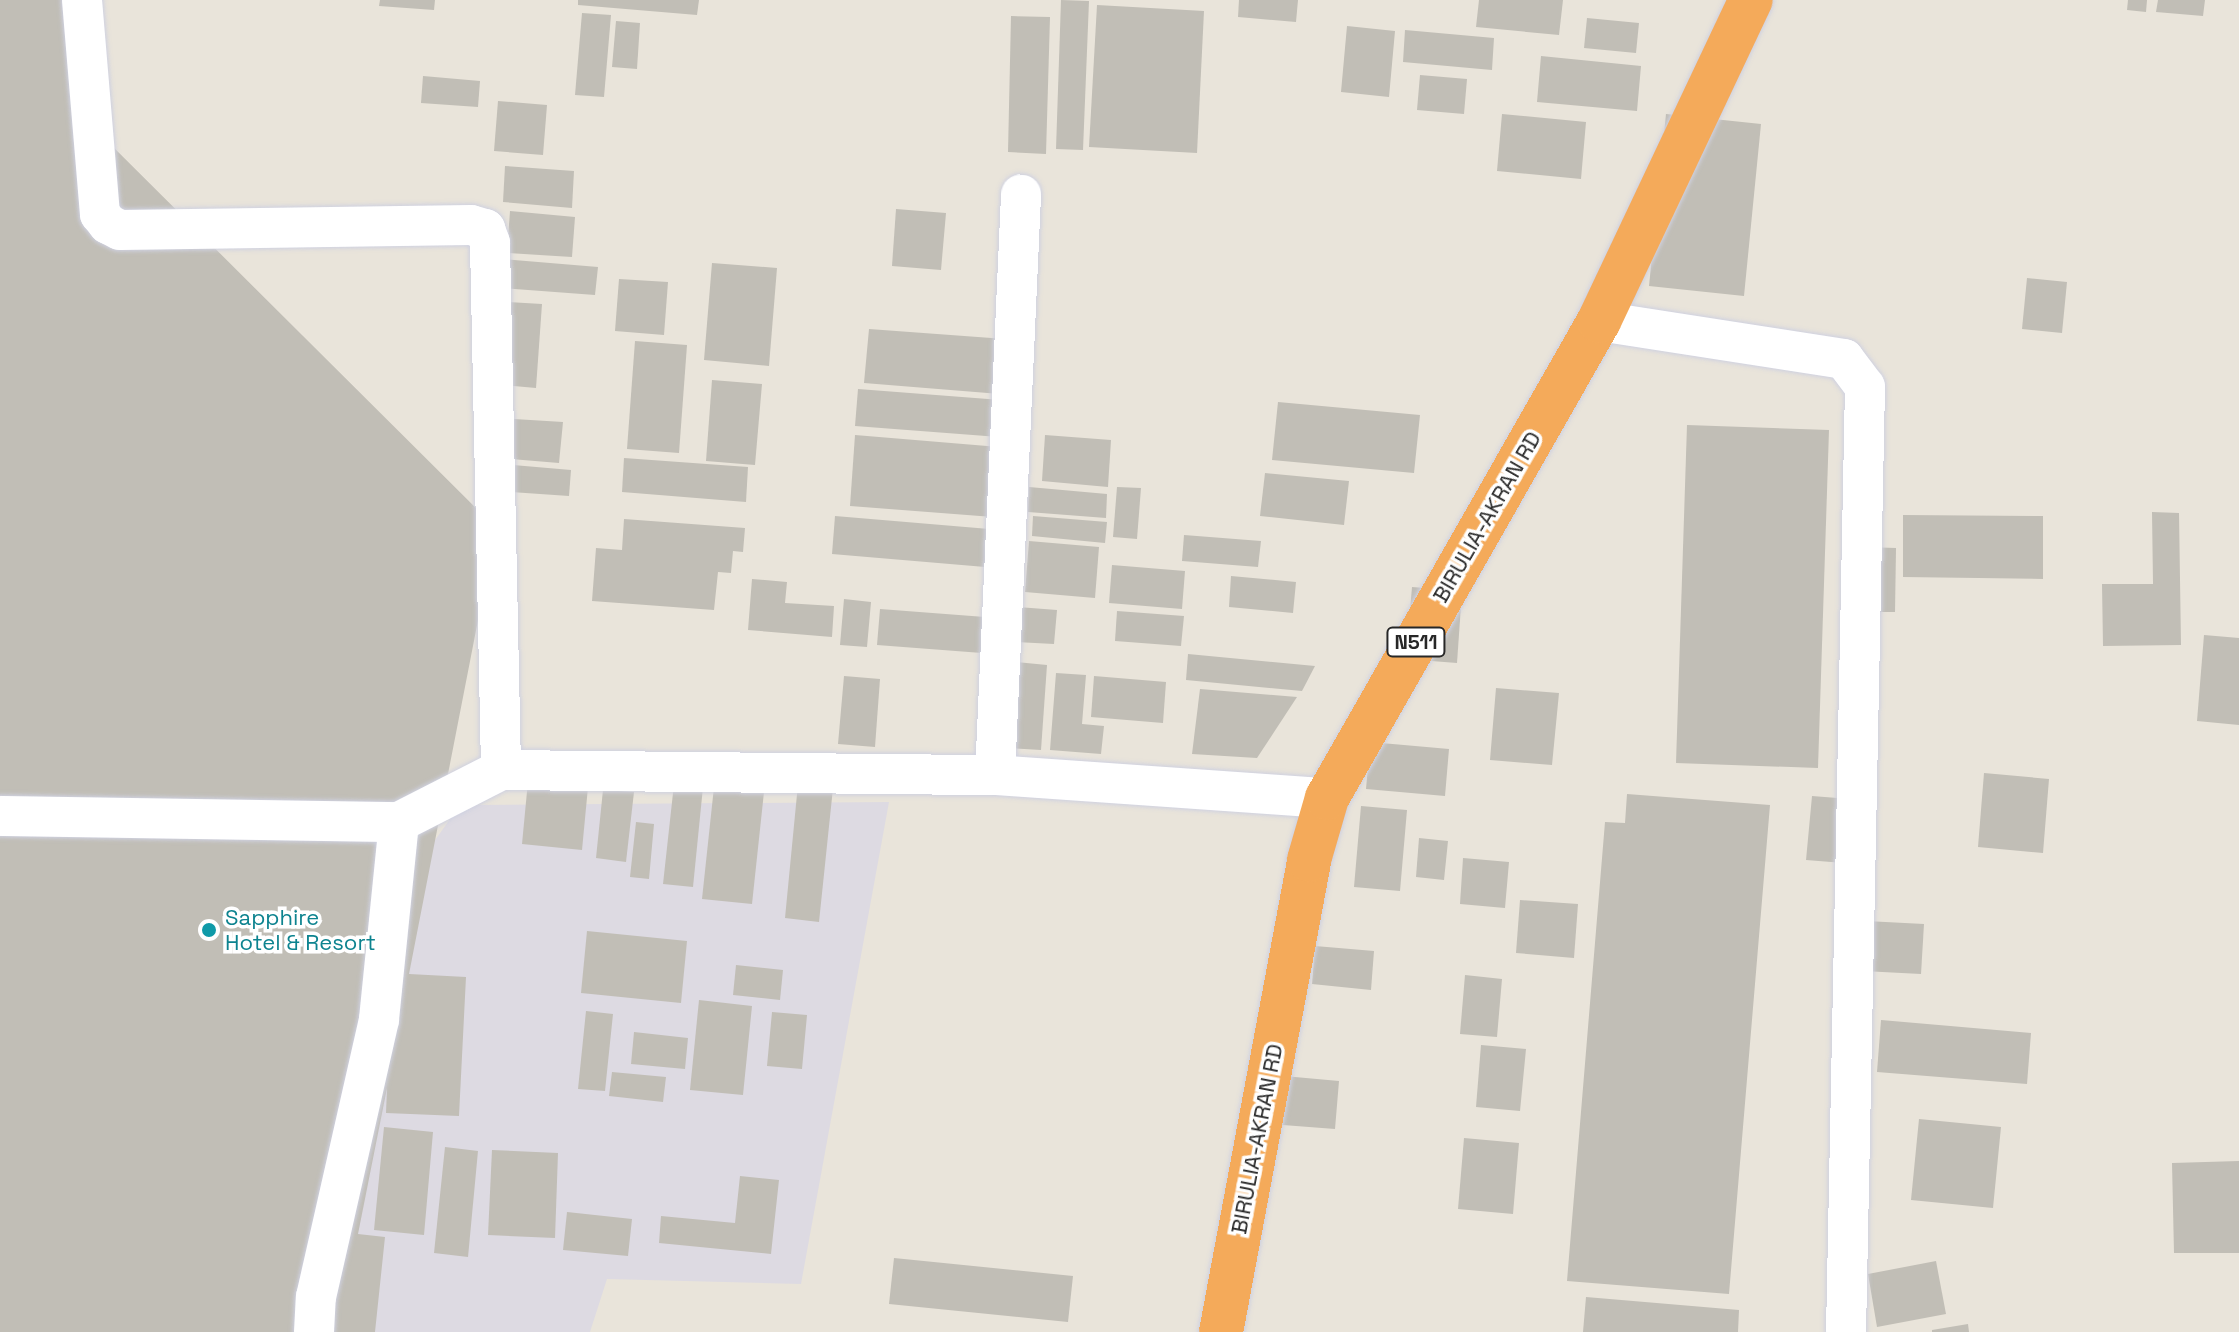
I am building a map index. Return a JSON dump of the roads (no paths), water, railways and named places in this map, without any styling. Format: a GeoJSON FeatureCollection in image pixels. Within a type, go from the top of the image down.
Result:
{"type":"FeatureCollection","features":[{"type":"Feature","properties":{"kind":"highway","name":"BIRULIA-AKRAN RD"},"geometry":{"type":"LineString","coordinates":[[1221,1332],[1309,860],[1327,798],[1599,321],[1751,0]]}},
{"type":"Feature","properties":{"kind":"street"},"geometry":{"type":"LineString","coordinates":[[82,0],[100,214],[108,224],[120,230],[471,225],[485,229],[490,243],[501,770]]}},
{"type":"Feature","properties":{"kind":"street"},"geometry":{"type":"LineString","coordinates":[[995,775],[1021,195]]}},
{"type":"Feature","properties":{"kind":"street"},"geometry":{"type":"LineString","coordinates":[[1599,321],[1844,359],[1865,387],[1846,1332]]}},
{"type":"Feature","properties":{"kind":"street"},"geometry":{"type":"LineString","coordinates":[[0,816],[399,822],[501,770],[995,775],[1327,798]]}},
{"type":"Feature","properties":{"kind":"street"},"geometry":{"type":"LineString","coordinates":[[314,1332],[316,1297],[379,1019],[399,822]]}},
{"type":"Feature","properties":{"kind":"place","name":"Sapphire Hotel & Resort"},"geometry":{"type":"Point","coordinates":[209,930]}}]}
